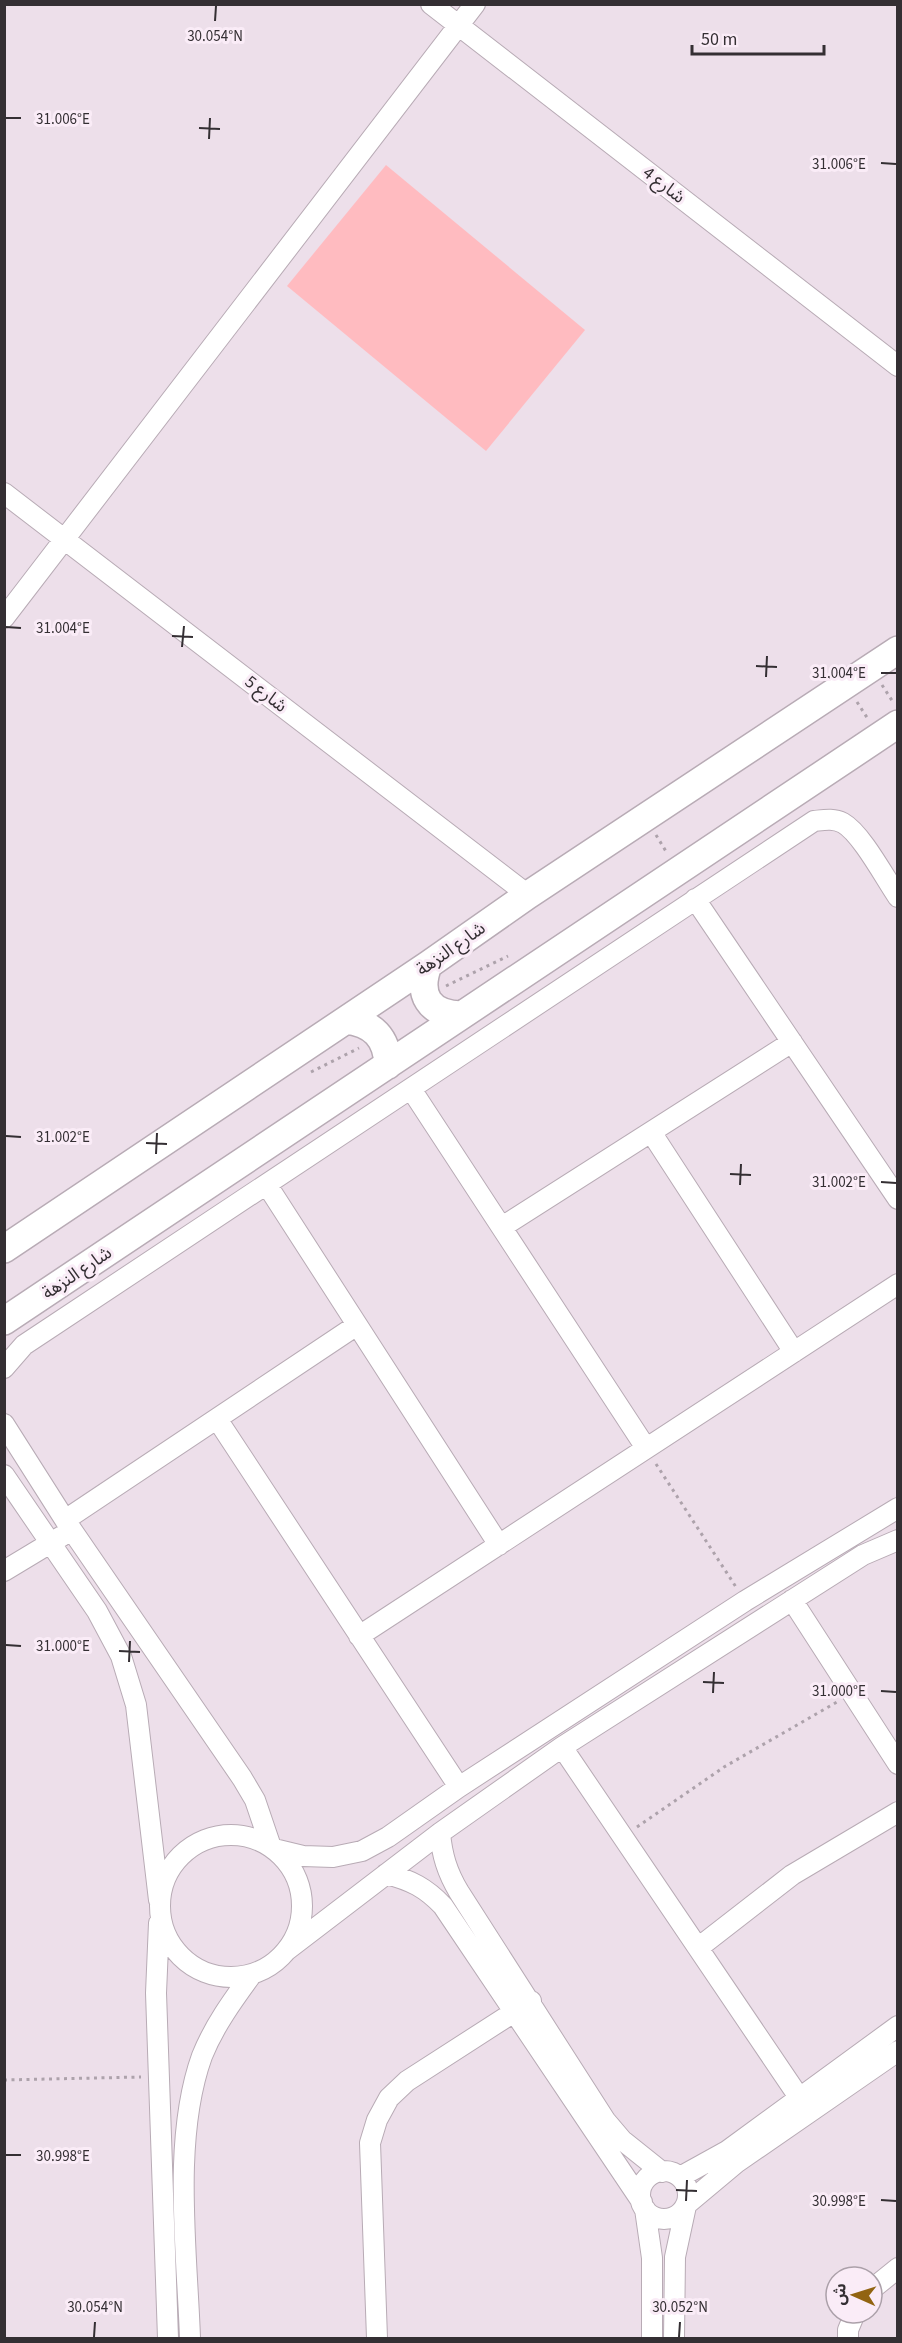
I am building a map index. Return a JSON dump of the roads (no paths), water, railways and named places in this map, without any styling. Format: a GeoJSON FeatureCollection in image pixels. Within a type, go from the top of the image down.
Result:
{"type":"FeatureCollection","features":[{"type":"Feature","properties":{"kind":"main road","name":"شارع النزهة"},"geometry":{"type":"LineString","coordinates":[[4,1249],[346,1020],[434,975],[528,895],[653,831],[897,650]]}},
{"type":"Feature","properties":{"kind":"main road","name":"شارع النزهة"},"geometry":{"type":"LineString","coordinates":[[4,1322],[461,1015],[891,711]]}},
{"type":"Feature","properties":{"kind":"main road"},"geometry":{"type":"LineString","coordinates":[[434,975],[423,979],[424,994],[433,1007],[446,1014],[461,1015]]}},
{"type":"Feature","properties":{"kind":"main road"},"geometry":{"type":"LineString","coordinates":[[346,1020],[360,1022],[373,1028],[382,1038],[387,1051],[388,1065]]}},
{"type":"Feature","properties":{"kind":"street","name":"شارع 4"},"geometry":{"type":"LineString","coordinates":[[431,4],[897,366]]}},
{"type":"Feature","properties":{"kind":"street"},"geometry":{"type":"LineString","coordinates":[[4,618],[476,4]]}},
{"type":"Feature","properties":{"kind":"street","name":"شارع 5"},"geometry":{"type":"LineString","coordinates":[[4,493],[528,895]]}},
{"type":"Feature","properties":{"kind":"street"},"geometry":{"type":"LineString","coordinates":[[4,1368],[24,1345],[814,821],[829,819],[844,824],[855,834],[897,897]]}},
{"type":"Feature","properties":{"kind":"street"},"geometry":{"type":"LineString","coordinates":[[695,899],[897,1199]]}},
{"type":"Feature","properties":{"kind":"street"},"geometry":{"type":"LineString","coordinates":[[502,1227],[792,1042]]}},
{"type":"Feature","properties":{"kind":"street"},"geometry":{"type":"LineString","coordinates":[[411,1089],[646,1448]]}},
{"type":"Feature","properties":{"kind":"street"},"geometry":{"type":"LineString","coordinates":[[651,1132],[794,1352]]}},
{"type":"Feature","properties":{"kind":"street"},"geometry":{"type":"LineString","coordinates":[[267,1185],[499,1545]]}},
{"type":"Feature","properties":{"kind":"street"},"geometry":{"type":"LineString","coordinates":[[359,1636],[897,1284]]}},
{"type":"Feature","properties":{"kind":"street"},"geometry":{"type":"LineString","coordinates":[[4,1571],[50,1542],[68,1525],[217,1419],[357,1325]]}},
{"type":"Feature","properties":{"kind":"street"},"geometry":{"type":"LineString","coordinates":[[217,1419],[459,1787]]}},
{"type":"Feature","properties":{"kind":"street"},"geometry":{"type":"LineString","coordinates":[[4,1424],[68,1525],[242,1778],[258,1807],[273,1848],[290,1866],[299,1886],[302,1909],[298,1931],[287,1950]]}},
{"type":"Feature","properties":{"kind":"street"},"geometry":{"type":"LineString","coordinates":[[4,1475],[97,1611],[121,1656],[136,1705],[160,1907],[167,1938],[182,1959],[203,1972],[228,1978],[265,1969],[441,1833],[562,1747],[863,1555],[897,1540]]}},
{"type":"Feature","properties":{"kind":"street"},"geometry":{"type":"LineString","coordinates":[[168,2338],[156,1993],[160,1907],[166,1876],[180,1856],[200,1841],[224,1834],[248,1836],[273,1848],[313,1857],[333,1857],[362,1851],[388,1837],[459,1787],[745,1601],[897,1508]]}},
{"type":"Feature","properties":{"kind":"street"},"geometry":{"type":"LineString","coordinates":[[792,1600],[897,1764]]}},
{"type":"Feature","properties":{"kind":"street"},"geometry":{"type":"LineString","coordinates":[[562,1747],[804,2104]]}},
{"type":"Feature","properties":{"kind":"street"},"geometry":{"type":"LineString","coordinates":[[698,1948],[792,1875],[897,1812]]}},
{"type":"Feature","properties":{"kind":"street"},"geometry":{"type":"LineString","coordinates":[[441,1833],[442,1854],[448,1874],[605,2120],[622,2140],[688,2190],[675,2257],[674,2338]]}},
{"type":"Feature","properties":{"kind":"street"},"geometry":{"type":"LineString","coordinates":[[387,1874],[418,1885],[443,1906],[643,2206],[661,2219],[680,2214],[686,2205],[897,2026]]}},
{"type":"Feature","properties":{"kind":"street"},"geometry":{"type":"LineString","coordinates":[[190,2338],[184,2149],[189,2102],[202,2055],[224,2013],[252,1974]]}},
{"type":"Feature","properties":{"kind":"street"},"geometry":{"type":"LineString","coordinates":[[377,2338],[370,2143],[376,2120],[389,2098],[407,2081],[531,2001]]}},
{"type":"Feature","properties":{"kind":"street"},"geometry":{"type":"LineString","coordinates":[[652,2338],[652,2258],[640,2195],[645,2182],[671,2175],[727,2151],[897,2051]]}},
{"type":"Feature","properties":{"kind":"street"},"geometry":{"type":"LineString","coordinates":[[884,2279],[897,2268]]}}]}
